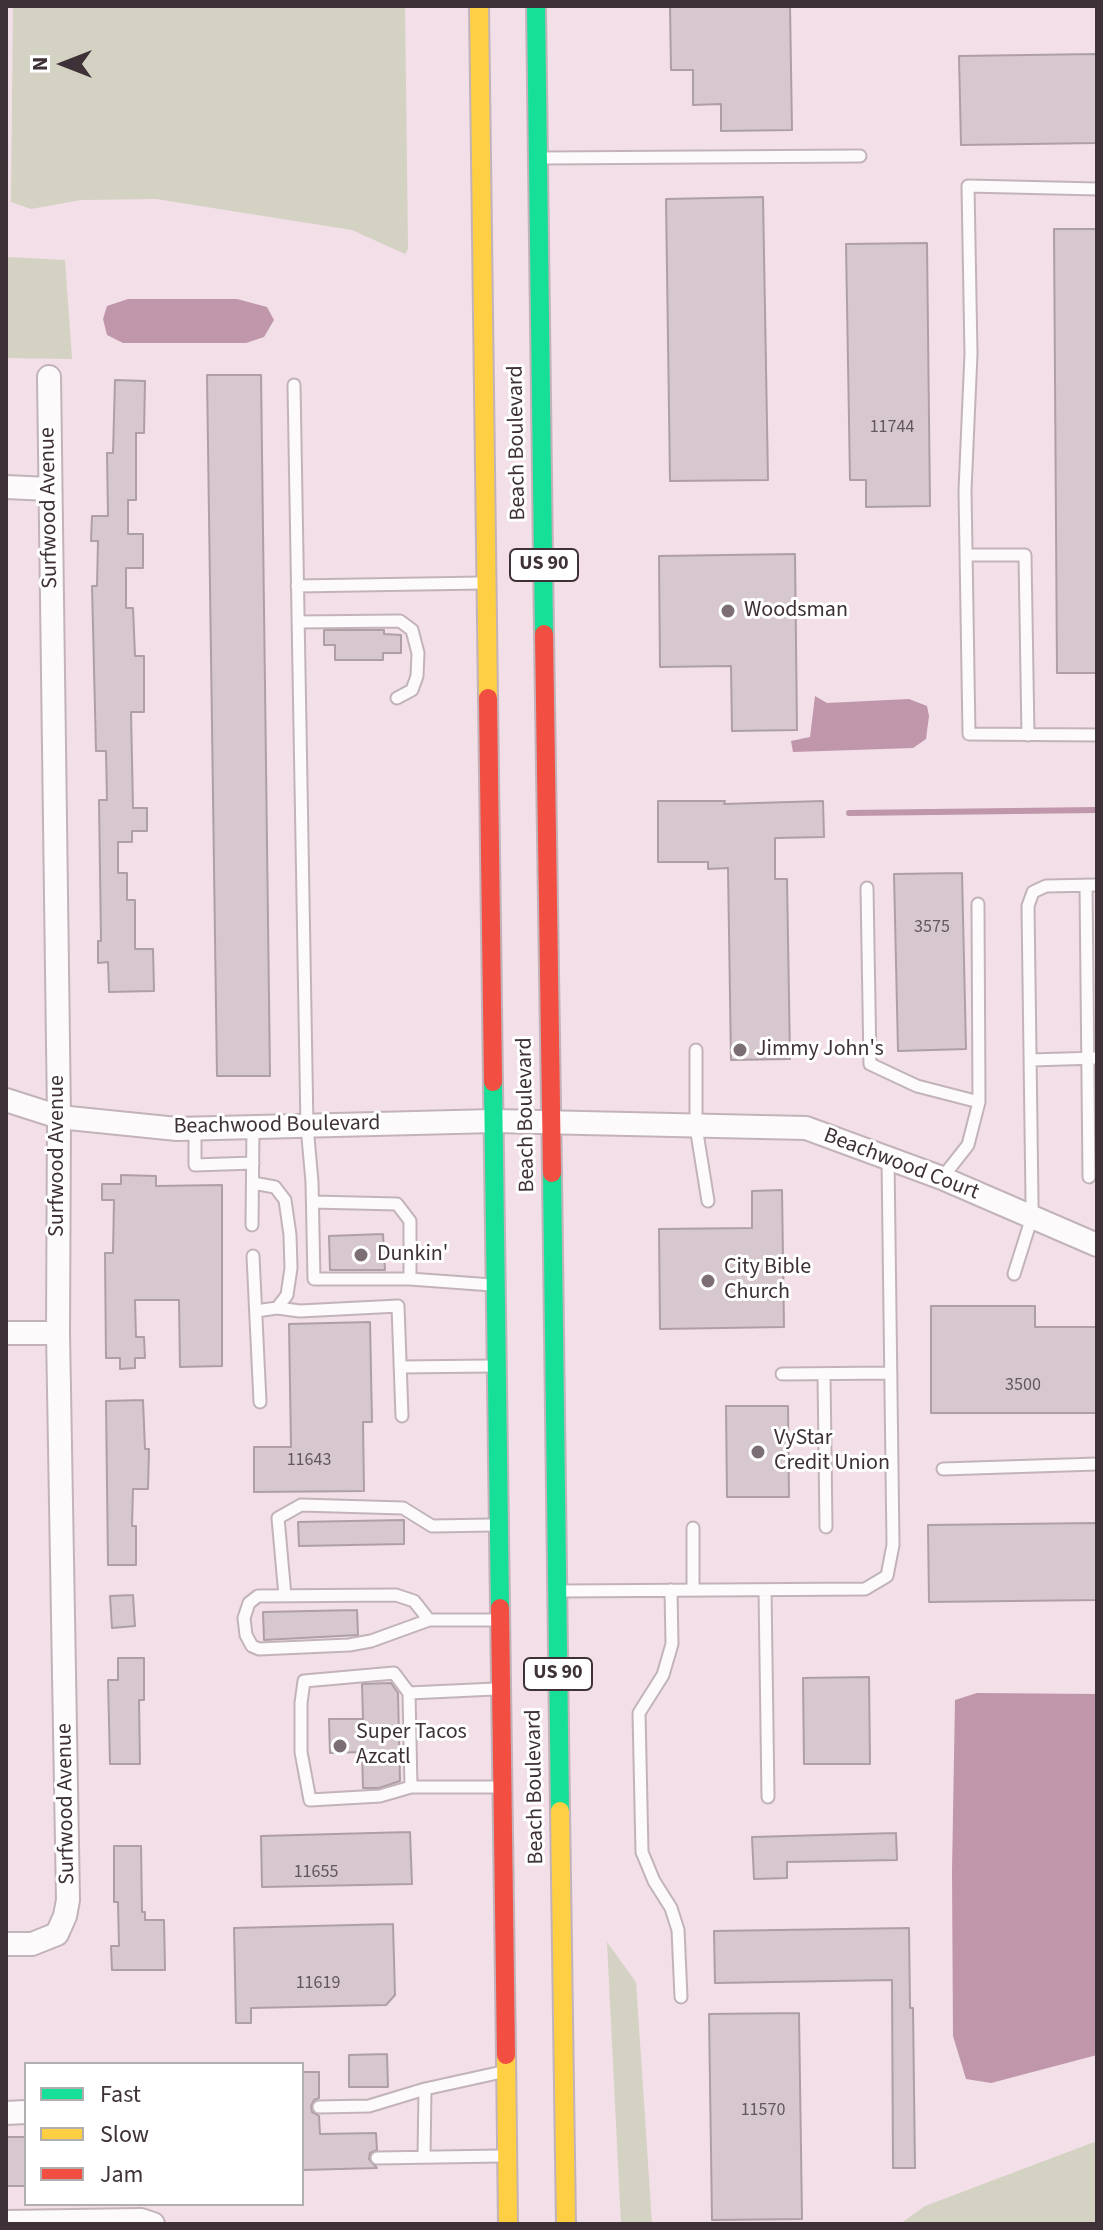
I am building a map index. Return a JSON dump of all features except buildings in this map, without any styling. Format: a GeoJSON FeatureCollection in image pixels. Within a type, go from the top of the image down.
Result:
{"type":"FeatureCollection","features":[{"type":"Feature","properties":{"kind":"highway","name":"US 90"},"geometry":{"type":"LineString","coordinates":[[479,6],[508,2224]]}},
{"type":"Feature","properties":{"kind":"highway","name":"Beach Boulevard"},"geometry":{"type":"LineString","coordinates":[[536,6],[566,2224]]}},
{"type":"Feature","properties":{"kind":"street","name":"Surfwood Avenue"},"geometry":{"type":"LineString","coordinates":[[6,1944],[32,1944],[57,1934],[68,1900],[58,1333],[59,1117],[49,377]]}},
{"type":"Feature","properties":{"kind":"street"},"geometry":{"type":"LineString","coordinates":[[6,487],[49,489]]}},
{"type":"Feature","properties":{"kind":"street","name":"Beachwood Boulevard"},"geometry":{"type":"LineString","coordinates":[[6,1100],[59,1117],[177,1129],[494,1121],[551,1124]]}},
{"type":"Feature","properties":{"kind":"street","name":"Beachwood Court"},"geometry":{"type":"LineString","coordinates":[[551,1124],[806,1128],[942,1178],[1097,1245]]}},
{"type":"Feature","properties":{"kind":"street"},"geometry":{"type":"LineString","coordinates":[[6,1333],[58,1333]]}},
{"type":"Feature","properties":{"kind":"street"},"geometry":{"type":"LineString","coordinates":[[6,2222],[68,2213],[141,2220],[153,2224]]}},
{"type":"Feature","properties":{"kind":"lane"},"geometry":{"type":"LineString","coordinates":[[538,158],[860,156]]}},
{"type":"Feature","properties":{"kind":"lane"},"geometry":{"type":"LineString","coordinates":[[1097,189],[968,186],[971,354],[965,490],[969,734],[1097,735]]}},
{"type":"Feature","properties":{"kind":"lane"},"geometry":{"type":"LineString","coordinates":[[294,385],[307,1126],[313,1202],[314,1279],[410,1279],[496,1285]]}},
{"type":"Feature","properties":{"kind":"lane"},"geometry":{"type":"LineString","coordinates":[[967,555],[1025,555],[1028,735]]}},
{"type":"Feature","properties":{"kind":"lane"},"geometry":{"type":"LineString","coordinates":[[297,586],[487,583]]}},
{"type":"Feature","properties":{"kind":"lane"},"geometry":{"type":"LineString","coordinates":[[298,622],[400,621],[412,630],[418,653],[417,676],[412,690],[397,698]]}},
{"type":"Feature","properties":{"kind":"lane"},"geometry":{"type":"LineString","coordinates":[[1014,1274],[1032,1217],[1028,906],[1033,892],[1046,886],[1092,885],[1093,1058],[1089,1177]]}},
{"type":"Feature","properties":{"kind":"lane"},"geometry":{"type":"LineString","coordinates":[[867,888],[870,1064],[917,1086],[979,1102]]}},
{"type":"Feature","properties":{"kind":"lane"},"geometry":{"type":"LineString","coordinates":[[942,1178],[968,1145],[979,1102],[978,904]]}},
{"type":"Feature","properties":{"kind":"lane"},"geometry":{"type":"LineString","coordinates":[[696,1050],[696,1127],[708,1201]]}},
{"type":"Feature","properties":{"kind":"lane"},"geometry":{"type":"LineString","coordinates":[[1031,1060],[1093,1058]]}},
{"type":"Feature","properties":{"kind":"lane"},"geometry":{"type":"LineString","coordinates":[[252,1225],[253,1127]]}},
{"type":"Feature","properties":{"kind":"lane"},"geometry":{"type":"LineString","coordinates":[[195,1128],[195,1165],[253,1163]]}},
{"type":"Feature","properties":{"kind":"lane"},"geometry":{"type":"LineString","coordinates":[[557,1591],[865,1589],[887,1576],[893,1545],[888,1159]]}},
{"type":"Feature","properties":{"kind":"lane"},"geometry":{"type":"LineString","coordinates":[[253,1183],[275,1187],[285,1200],[291,1268],[287,1295],[277,1308]]}},
{"type":"Feature","properties":{"kind":"lane"},"geometry":{"type":"LineString","coordinates":[[313,1202],[397,1204],[410,1221],[410,1279]]}},
{"type":"Feature","properties":{"kind":"lane"},"geometry":{"type":"LineString","coordinates":[[253,1256],[260,1402]]}},
{"type":"Feature","properties":{"kind":"lane"},"geometry":{"type":"LineString","coordinates":[[256,1311],[398,1306],[402,1416]]}},
{"type":"Feature","properties":{"kind":"lane"},"geometry":{"type":"LineString","coordinates":[[400,1367],[498,1366]]}},
{"type":"Feature","properties":{"kind":"lane"},"geometry":{"type":"LineString","coordinates":[[782,1374],[891,1373]]}},
{"type":"Feature","properties":{"kind":"lane"},"geometry":{"type":"LineString","coordinates":[[824,1374],[826,1527]]}},
{"type":"Feature","properties":{"kind":"lane"},"geometry":{"type":"LineString","coordinates":[[943,1469],[1097,1464]]}},
{"type":"Feature","properties":{"kind":"lane"},"geometry":{"type":"LineString","coordinates":[[285,1596],[278,1518],[301,1505],[403,1508],[432,1526],[500,1524]]}},
{"type":"Feature","properties":{"kind":"lane"},"geometry":{"type":"LineString","coordinates":[[693,1528],[693,1590]]}},
{"type":"Feature","properties":{"kind":"lane"},"geometry":{"type":"LineString","coordinates":[[671,1590],[672,1644],[663,1675],[639,1713],[642,1852],[654,1881],[671,1908],[678,1930],[681,1997]]}},
{"type":"Feature","properties":{"kind":"lane"},"geometry":{"type":"LineString","coordinates":[[765,1590],[768,1797]]}},
{"type":"Feature","properties":{"kind":"lane"},"geometry":{"type":"LineString","coordinates":[[429,1620],[414,1601],[396,1595],[258,1596],[249,1603],[244,1618],[246,1635],[252,1646],[259,1649],[349,1645],[371,1641],[429,1620],[501,1620]]}},
{"type":"Feature","properties":{"kind":"lane"},"geometry":{"type":"LineString","coordinates":[[411,1787],[409,1693],[394,1673],[304,1681],[301,1752],[310,1800],[380,1796],[411,1787],[503,1787]]}},
{"type":"Feature","properties":{"kind":"lane"},"geometry":{"type":"LineString","coordinates":[[409,1693],[502,1689]]}},
{"type":"Feature","properties":{"kind":"lane"},"geometry":{"type":"LineString","coordinates":[[319,2107],[369,2106],[425,2089],[506,2071]]}},
{"type":"Feature","properties":{"kind":"lane"},"geometry":{"type":"LineString","coordinates":[[424,2157],[425,2089]]}},
{"type":"Feature","properties":{"kind":"lane"},"geometry":{"type":"LineString","coordinates":[[377,2158],[507,2156]]}},
{"type":"Feature","properties":{"kind":"shaded area"},"geometry":{"type":"Polygon","coordinates":[[[13,6],[405,6],[408,249],[405,254],[352,230],[156,199],[81,200],[31,209],[11,202],[13,6]]]}},
{"type":"Feature","properties":{"kind":"shaded area"},"geometry":{"type":"Polygon","coordinates":[[[6,257],[65,260],[72,359],[6,358],[6,257]]]}},
{"type":"Feature","properties":{"kind":"shaded area"},"geometry":{"type":"Polygon","coordinates":[[[128,299],[237,299],[267,307],[274,320],[264,337],[246,343],[123,343],[107,335],[103,319],[107,306],[128,299]]]}},
{"type":"Feature","properties":{"kind":"shaded area"},"geometry":{"type":"Polygon","coordinates":[[[815,696],[827,703],[909,699],[927,706],[926,739],[913,748],[793,752],[791,741],[810,737],[815,696]]]}},
{"type":"Feature","properties":{"kind":"shaded area"},"geometry":{"type":"Polygon","coordinates":[[[977,1693],[1097,1694],[1097,2055],[991,2083],[966,2079],[953,2036],[955,1700],[977,1693]]]}},
{"type":"Feature","properties":{"kind":"shaded area"},"geometry":{"type":"Polygon","coordinates":[[[607,1942],[636,1982],[652,2224],[621,2224],[607,1942]]]}},
{"type":"Feature","properties":{"kind":"shaded area"},"geometry":{"type":"Polygon","coordinates":[[[1097,2141],[1097,2224],[900,2224],[925,2206],[1097,2141]]]}},
{"type":"Feature","properties":{"kind":"waterway"},"geometry":{"type":"LineString","coordinates":[[849,813],[1097,810]]}},
{"type":"Feature","properties":{"kind":"traffic: fast"},"geometry":{"type":"LineString","coordinates":[[536,6],[544,634]]}},
{"type":"Feature","properties":{"kind":"traffic: fast"},"geometry":{"type":"LineString","coordinates":[[493,1082],[500,1608]]}},
{"type":"Feature","properties":{"kind":"traffic: fast"},"geometry":{"type":"LineString","coordinates":[[552,1173],[560,1811]]}},
{"type":"Feature","properties":{"kind":"traffic: slow"},"geometry":{"type":"LineString","coordinates":[[479,6],[488,698]]}},
{"type":"Feature","properties":{"kind":"traffic: slow"},"geometry":{"type":"LineString","coordinates":[[560,1811],[566,2224]]}},
{"type":"Feature","properties":{"kind":"traffic: slow"},"geometry":{"type":"LineString","coordinates":[[506,2055],[508,2224]]}},
{"type":"Feature","properties":{"kind":"traffic: jam"},"geometry":{"type":"LineString","coordinates":[[544,634],[552,1173]]}},
{"type":"Feature","properties":{"kind":"traffic: jam"},"geometry":{"type":"LineString","coordinates":[[488,698],[493,1082]]}},
{"type":"Feature","properties":{"kind":"traffic: jam"},"geometry":{"type":"LineString","coordinates":[[500,1608],[506,2055]]}},
{"type":"Feature","properties":{"kind":"place","name":"Woodsman"},"geometry":{"type":"Point","coordinates":[728,611]}},
{"type":"Feature","properties":{"kind":"place","name":"Jimmy John's"},"geometry":{"type":"Point","coordinates":[740,1050]}},
{"type":"Feature","properties":{"kind":"place","name":"Dunkin'"},"geometry":{"type":"Point","coordinates":[361,1255]}},
{"type":"Feature","properties":{"kind":"place","name":"City Bible Church"},"geometry":{"type":"Point","coordinates":[708,1281]}},
{"type":"Feature","properties":{"kind":"place","name":"VyStar Credit Union"},"geometry":{"type":"Point","coordinates":[758,1452]}},
{"type":"Feature","properties":{"kind":"place","name":"Super Tacos Azcatl"},"geometry":{"type":"Point","coordinates":[340,1746]}}]}
